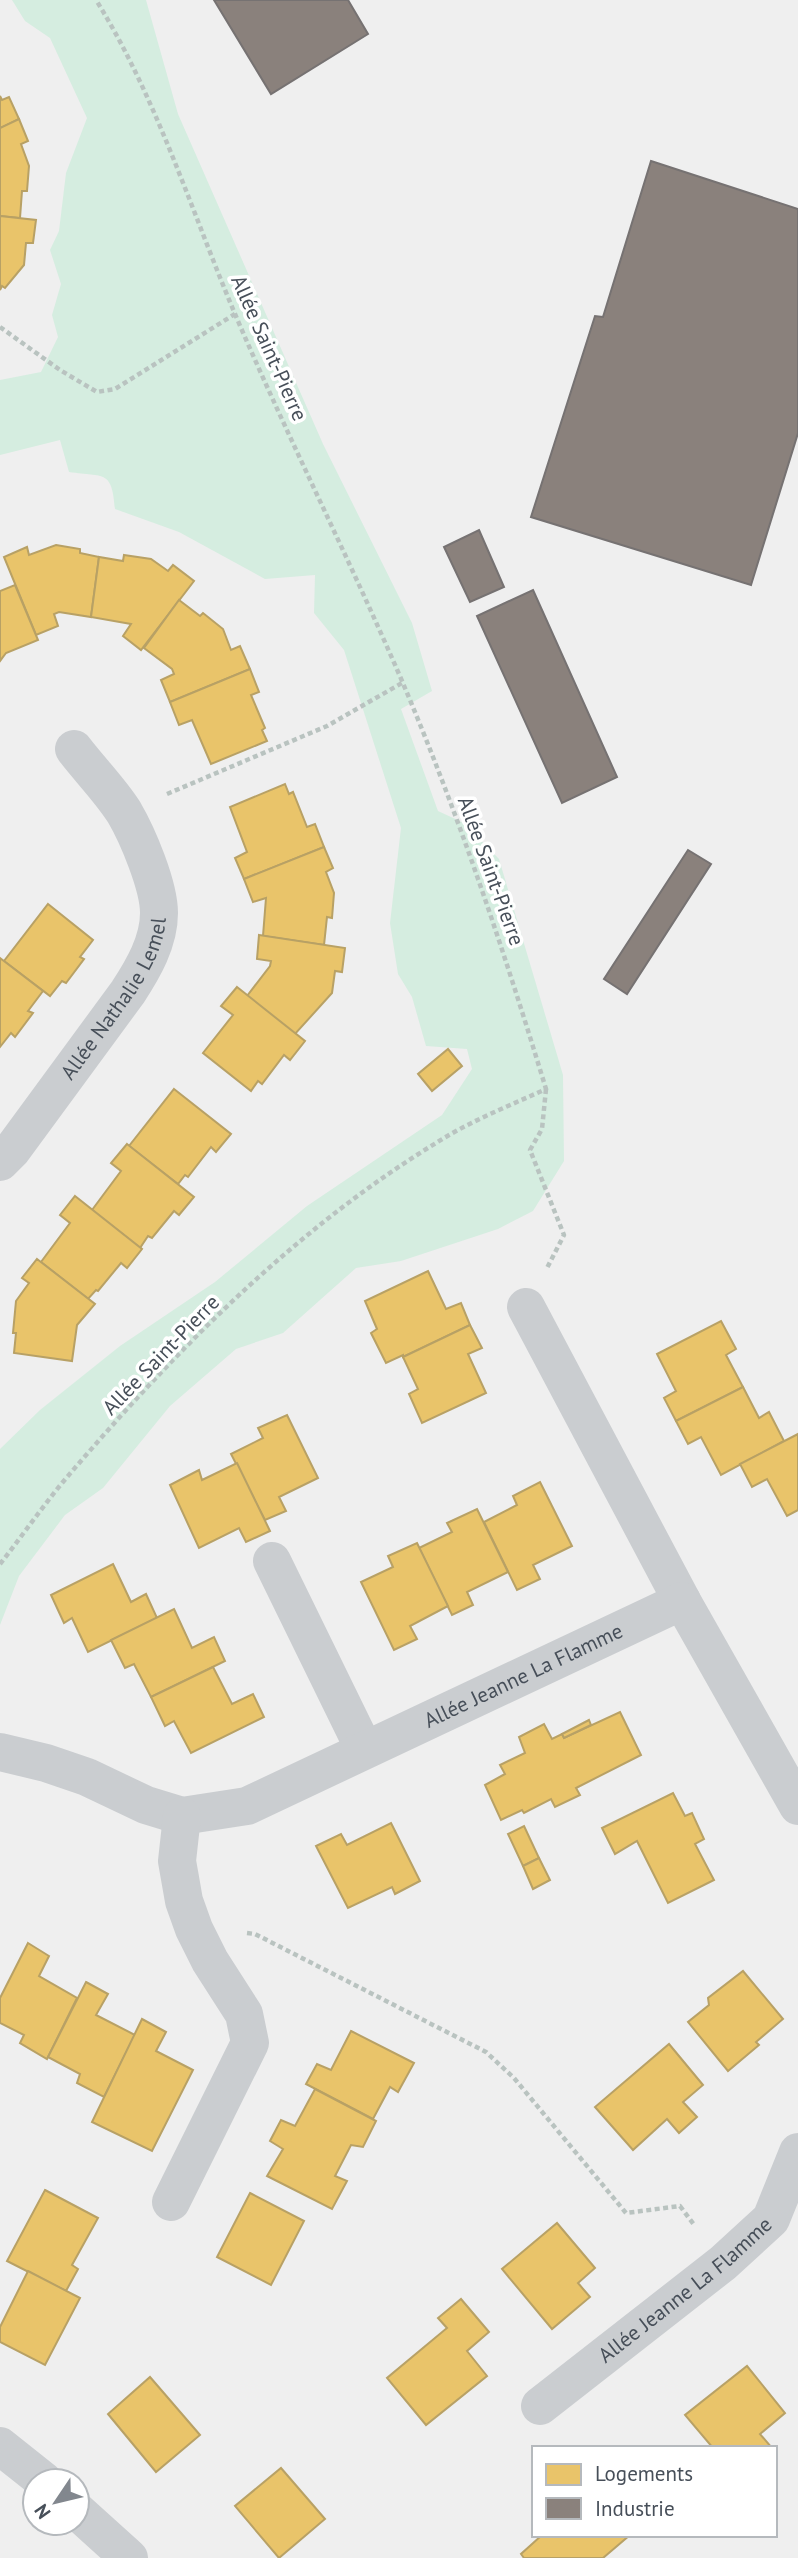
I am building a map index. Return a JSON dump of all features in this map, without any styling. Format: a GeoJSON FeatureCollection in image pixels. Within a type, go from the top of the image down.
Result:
{"type":"FeatureCollection","features":[{"type":"Feature","properties":{"kind":"street","name":"Allée Nathalie Lemel"},"geometry":{"type":"LineString","coordinates":[[0,1163],[128,992],[142,970],[155,938],[159,912],[153,884],[124,813],[74,749]]}},
{"type":"Feature","properties":{"kind":"street"},"geometry":{"type":"LineString","coordinates":[[526,1307],[682,1601],[798,1806]]}},
{"type":"Feature","properties":{"kind":"street"},"geometry":{"type":"LineString","coordinates":[[272,1561],[364,1749]]}},
{"type":"Feature","properties":{"kind":"street","name":"Allée Jeanne La Flamme"},"geometry":{"type":"LineString","coordinates":[[0,1752],[88,1777],[146,1805],[182,1816],[247,1806],[682,1601]]}},
{"type":"Feature","properties":{"kind":"street"},"geometry":{"type":"LineString","coordinates":[[171,2202],[250,2043],[244,2014],[210,1961],[184,1901],[177,1861],[182,1816]]}},
{"type":"Feature","properties":{"kind":"street","name":"Allée Jeanne La Flamme"},"geometry":{"type":"LineString","coordinates":[[540,2406],[723,2263],[771,2220],[798,2152]]}},
{"type":"Feature","properties":{"kind":"street"},"geometry":{"type":"LineString","coordinates":[[0,2446],[26,2467]]}},
{"type":"Feature","properties":{"kind":"street"},"geometry":{"type":"LineString","coordinates":[[91,2524],[129,2558]]}},
{"type":"Feature","properties":{"kind":"path","name":"Allée Saint-Pierre"},"geometry":{"type":"LineString","coordinates":[[0,1564],[67,1477],[148,1388],[208,1326],[292,1248],[377,1182],[438,1141],[546,1089],[485,894],[402,683],[235,314],[153,114],[114,29],[96,0]]}},
{"type":"Feature","properties":{"kind":"path"},"geometry":{"type":"LineString","coordinates":[[0,327],[60,370],[97,392],[103,392],[116,389],[235,314]]}},
{"type":"Feature","properties":{"kind":"path"},"geometry":{"type":"LineString","coordinates":[[124,813],[327,726],[402,683]]}},
{"type":"Feature","properties":{"kind":"path"},"geometry":{"type":"LineString","coordinates":[[526,1307],[564,1235],[530,1150],[542,1129],[546,1089]]}},
{"type":"Feature","properties":{"kind":"path"},"geometry":{"type":"LineString","coordinates":[[194,1929],[255,1934],[486,2052],[514,2078],[626,2213],[680,2206],[723,2263]]}},
{"type":"Feature","properties":{"kind":"green space"},"geometry":{"type":"Polygon","coordinates":[[[12,0],[146,0],[178,114],[323,444],[412,623],[432,691],[401,709],[438,811],[464,823],[499,859],[563,1075],[564,1161],[533,1211],[498,1229],[401,1261],[356,1268],[283,1333],[236,1349],[170,1406],[103,1488],[65,1515],[19,1576],[0,1625],[0,1449],[40,1410],[120,1346],[215,1282],[307,1206],[442,1115],[472,1069],[467,1049],[426,1046],[412,997],[398,974],[390,923],[401,828],[344,650],[314,613],[315,575],[265,579],[179,532],[115,509],[109,481],[99,476],[69,472],[60,440],[0,455],[0,380],[41,372],[58,337],[52,315],[61,284],[50,250],[59,231],[66,173],[87,118],[50,38],[25,21],[12,0]]]}},
{"type":"Feature","properties":{"kind":"building: Logements"},"geometry":{"type":"Polygon","coordinates":[[[0,96],[2,100],[9,97],[19,119],[0,128],[0,96]]]}},
{"type":"Feature","properties":{"kind":"building: Logements"},"geometry":{"type":"Polygon","coordinates":[[[19,119],[28,141],[21,144],[29,166],[27,191],[22,191],[20,218],[0,216],[0,128],[19,119]]]}},
{"type":"Feature","properties":{"kind":"building: Logements"},"geometry":{"type":"Polygon","coordinates":[[[0,216],[36,220],[33,243],[26,243],[24,265],[5,288],[2,286],[0,290],[0,216]]]}},
{"type":"Feature","properties":{"kind":"building: Logements"},"geometry":{"type":"Polygon","coordinates":[[[56,545],[80,549],[80,553],[99,557],[91,617],[59,612],[54,614],[58,626],[36,635],[4,557],[27,547],[29,555],[56,545]]]}},
{"type":"Feature","properties":{"kind":"building: Logements"},"geometry":{"type":"Polygon","coordinates":[[[124,555],[151,559],[168,571],[173,565],[194,581],[141,650],[123,636],[131,624],[91,617],[99,557],[123,561],[124,555]]]}},
{"type":"Feature","properties":{"kind":"building: Logements"},"geometry":{"type":"Polygon","coordinates":[[[15,585],[38,640],[6,653],[0,661],[0,591],[15,585]]]}},
{"type":"Feature","properties":{"kind":"building: Logements"},"geometry":{"type":"Polygon","coordinates":[[[179,600],[200,616],[203,613],[223,629],[231,650],[240,646],[250,669],[170,702],[161,680],[174,674],[172,669],[144,648],[179,600]]]}},
{"type":"Feature","properties":{"kind":"building: Logements"},"geometry":{"type":"Polygon","coordinates":[[[250,669],[259,692],[251,695],[265,728],[262,730],[267,741],[211,764],[192,720],[179,725],[170,702],[250,669]]]}},
{"type":"Feature","properties":{"kind":"building: Logements"},"geometry":{"type":"Polygon","coordinates":[[[285,784],[289,794],[293,792],[307,827],[315,824],[324,847],[244,879],[235,858],[247,852],[230,807],[285,784]]]}},
{"type":"Feature","properties":{"kind":"building: Logements"},"geometry":{"type":"Polygon","coordinates":[[[324,847],[333,868],[326,872],[334,893],[332,918],[327,917],[324,945],[263,936],[266,898],[253,902],[244,879],[324,847]]]}},
{"type":"Feature","properties":{"kind":"building: Logements"},"geometry":{"type":"Polygon","coordinates":[[[48,904],[93,940],[80,957],[84,959],[66,983],[62,981],[50,996],[4,961],[48,904]]]}},
{"type":"Feature","properties":{"kind":"building: Logements"},"geometry":{"type":"Polygon","coordinates":[[[259,935],[345,948],[342,972],[335,971],[332,993],[295,1034],[247,996],[271,961],[257,959],[259,935]]]}},
{"type":"Feature","properties":{"kind":"building: Logements"},"geometry":{"type":"Polygon","coordinates":[[[0,958],[43,991],[28,1011],[33,1013],[15,1037],[11,1033],[0,1047],[0,958]]]}},
{"type":"Feature","properties":{"kind":"building: Logements"},"geometry":{"type":"Polygon","coordinates":[[[237,987],[305,1041],[290,1060],[284,1055],[262,1084],[258,1081],[251,1091],[203,1053],[233,1015],[221,1006],[237,987]]]}},
{"type":"Feature","properties":{"kind":"building: Logements"},"geometry":{"type":"Polygon","coordinates":[[[448,1049],[462,1066],[432,1091],[418,1074],[448,1049]]]}},
{"type":"Feature","properties":{"kind":"building: Logements"},"geometry":{"type":"Polygon","coordinates":[[[174,1089],[231,1134],[216,1152],[211,1147],[188,1177],[185,1175],[178,1184],[129,1146],[174,1089]]]}},
{"type":"Feature","properties":{"kind":"building: Logements"},"geometry":{"type":"Polygon","coordinates":[[[127,1144],[194,1197],[179,1215],[174,1211],[152,1238],[148,1236],[140,1248],[92,1210],[121,1171],[111,1163],[127,1144]]]}},
{"type":"Feature","properties":{"kind":"building: Logements"},"geometry":{"type":"Polygon","coordinates":[[[75,1196],[142,1249],[127,1268],[121,1263],[88,1299],[41,1262],[70,1223],[60,1215],[75,1196]]]}},
{"type":"Feature","properties":{"kind":"building: Logements"},"geometry":{"type":"Polygon","coordinates":[[[37,1259],[95,1304],[77,1325],[72,1361],[14,1353],[16,1301],[29,1283],[22,1278],[37,1259]]]}},
{"type":"Feature","properties":{"kind":"building: Logements"},"geometry":{"type":"Polygon","coordinates":[[[428,1271],[446,1309],[461,1303],[470,1325],[386,1363],[371,1333],[377,1329],[365,1301],[428,1271]]]}},
{"type":"Feature","properties":{"kind":"building: Logements"},"geometry":{"type":"Polygon","coordinates":[[[721,1321],[736,1349],[726,1355],[743,1387],[676,1421],[664,1398],[676,1391],[657,1354],[721,1321]]]}},
{"type":"Feature","properties":{"kind":"building: Logements"},"geometry":{"type":"Polygon","coordinates":[[[470,1325],[482,1348],[468,1354],[486,1393],[422,1423],[409,1394],[418,1389],[403,1357],[470,1325]]]}},
{"type":"Feature","properties":{"kind":"building: Logements"},"geometry":{"type":"Polygon","coordinates":[[[743,1387],[759,1418],[769,1412],[784,1441],[721,1475],[701,1437],[688,1444],[676,1421],[743,1387]]]}},
{"type":"Feature","properties":{"kind":"building: Logements"},"geometry":{"type":"Polygon","coordinates":[[[287,1415],[318,1478],[279,1497],[286,1511],[265,1520],[231,1454],[263,1438],[258,1428],[287,1415]]]}},
{"type":"Feature","properties":{"kind":"building: Logements"},"geometry":{"type":"Polygon","coordinates":[[[798,1434],[798,1510],[787,1516],[767,1479],[752,1487],[740,1464],[798,1434]]]}},
{"type":"Feature","properties":{"kind":"building: Logements"},"geometry":{"type":"Polygon","coordinates":[[[237,1463],[270,1531],[246,1542],[239,1528],[199,1548],[170,1485],[199,1470],[202,1480],[237,1463]]]}},
{"type":"Feature","properties":{"kind":"building: Logements"},"geometry":{"type":"Polygon","coordinates":[[[540,1482],[572,1546],[533,1565],[540,1579],[517,1590],[484,1522],[517,1505],[513,1496],[540,1482]]]}},
{"type":"Feature","properties":{"kind":"building: Logements"},"geometry":{"type":"Polygon","coordinates":[[[477,1509],[508,1572],[467,1592],[473,1605],[452,1615],[419,1548],[452,1532],[447,1523],[477,1509]]]}},
{"type":"Feature","properties":{"kind":"building: Logements"},"geometry":{"type":"Polygon","coordinates":[[[417,1543],[448,1606],[410,1626],[417,1639],[394,1650],[361,1582],[393,1567],[388,1556],[417,1543]]]}},
{"type":"Feature","properties":{"kind":"building: Logements"},"geometry":{"type":"Polygon","coordinates":[[[113,1564],[131,1602],[146,1594],[157,1618],[88,1652],[72,1618],[64,1623],[51,1595],[113,1564]]]}},
{"type":"Feature","properties":{"kind":"building: Logements"},"geometry":{"type":"Polygon","coordinates":[[[174,1609],[192,1648],[214,1637],[225,1661],[151,1697],[134,1664],[125,1668],[111,1640],[174,1609]]]}},
{"type":"Feature","properties":{"kind":"building: Logements"},"geometry":{"type":"Polygon","coordinates":[[[213,1667],[232,1704],[253,1694],[264,1717],[191,1753],[174,1721],[165,1726],[151,1697],[213,1667]]]}},
{"type":"Feature","properties":{"kind":"building: Logements"},"geometry":{"type":"Polygon","coordinates":[[[620,1712],[641,1755],[576,1788],[580,1795],[555,1807],[551,1799],[524,1813],[522,1810],[501,1820],[485,1785],[505,1774],[500,1765],[525,1753],[519,1737],[544,1724],[552,1739],[562,1734],[564,1738],[620,1712]]]}},
{"type":"Feature","properties":{"kind":"building: Logements"},"geometry":{"type":"Polygon","coordinates":[[[589,1720],[591,1725],[564,1738],[562,1734],[589,1720]]]}},
{"type":"Feature","properties":{"kind":"building: Logements"},"geometry":{"type":"Polygon","coordinates":[[[673,1793],[685,1816],[692,1813],[704,1839],[695,1844],[714,1880],[668,1903],[637,1841],[615,1854],[602,1828],[673,1793]]]}},
{"type":"Feature","properties":{"kind":"building: Logements"},"geometry":{"type":"Polygon","coordinates":[[[391,1823],[420,1881],[395,1894],[392,1887],[348,1908],[316,1846],[341,1834],[347,1845],[391,1823]]]}},
{"type":"Feature","properties":{"kind":"building: Logements"},"geometry":{"type":"Polygon","coordinates":[[[524,1826],[539,1858],[523,1866],[508,1834],[524,1826]]]}},
{"type":"Feature","properties":{"kind":"building: Logements"},"geometry":{"type":"Polygon","coordinates":[[[539,1858],[550,1880],[533,1889],[523,1866],[539,1858]]]}},
{"type":"Feature","properties":{"kind":"building: Logements"},"geometry":{"type":"Polygon","coordinates":[[[28,1943],[49,1956],[39,1976],[77,1998],[47,2059],[20,2043],[24,2035],[0,2023],[0,1998],[28,1943]]]}},
{"type":"Feature","properties":{"kind":"building: Logements"},"geometry":{"type":"Polygon","coordinates":[[[743,1971],[783,2019],[756,2042],[759,2045],[728,2071],[688,2022],[709,2005],[708,1998],[743,1971]]]}},
{"type":"Feature","properties":{"kind":"building: Logements"},"geometry":{"type":"Polygon","coordinates":[[[86,1982],[108,1994],[96,2015],[135,2035],[104,2097],[77,2083],[80,2074],[48,2057],[86,1982]]]}},
{"type":"Feature","properties":{"kind":"building: Logements"},"geometry":{"type":"Polygon","coordinates":[[[142,2019],[166,2032],[156,2051],[193,2070],[152,2151],[92,2122],[142,2019]]]}},
{"type":"Feature","properties":{"kind":"building: Logements"},"geometry":{"type":"Polygon","coordinates":[[[351,2031],[414,2063],[398,2092],[390,2087],[373,2119],[306,2084],[317,2064],[331,2070],[351,2031]]]}},
{"type":"Feature","properties":{"kind":"building: Logements"},"geometry":{"type":"Polygon","coordinates":[[[669,2044],[703,2085],[683,2102],[697,2117],[679,2133],[667,2119],[633,2150],[595,2107],[669,2044]]]}},
{"type":"Feature","properties":{"kind":"building: Logements"},"geometry":{"type":"Polygon","coordinates":[[[315,2089],[376,2121],[363,2147],[351,2145],[335,2176],[347,2181],[332,2209],[267,2176],[283,2149],[270,2141],[281,2120],[295,2126],[315,2089]]]}},
{"type":"Feature","properties":{"kind":"building: Logements"},"geometry":{"type":"Polygon","coordinates":[[[45,2190],[98,2218],[72,2265],[78,2269],[66,2291],[7,2261],[45,2190]]]}},
{"type":"Feature","properties":{"kind":"building: Logements"},"geometry":{"type":"Polygon","coordinates":[[[250,2193],[304,2221],[271,2285],[217,2257],[250,2193]]]}},
{"type":"Feature","properties":{"kind":"building: Logements"},"geometry":{"type":"Polygon","coordinates":[[[557,2223],[595,2268],[578,2283],[590,2297],[552,2329],[502,2269],[557,2223]]]}},
{"type":"Feature","properties":{"kind":"building: Logements"},"geometry":{"type":"Polygon","coordinates":[[[28,2271],[80,2298],[45,2365],[0,2342],[0,2327],[28,2271]]]}},
{"type":"Feature","properties":{"kind":"building: Logements"},"geometry":{"type":"Polygon","coordinates":[[[461,2299],[489,2332],[467,2351],[487,2376],[426,2425],[387,2378],[447,2328],[438,2318],[461,2299]]]}},
{"type":"Feature","properties":{"kind":"building: Logements"},"geometry":{"type":"Polygon","coordinates":[[[747,2366],[785,2413],[760,2434],[770,2446],[711,2446],[685,2415],[747,2366]]]}},
{"type":"Feature","properties":{"kind":"building: Logements"},"geometry":{"type":"Polygon","coordinates":[[[150,2377],[200,2435],[156,2472],[108,2414],[150,2377]]]}},
{"type":"Feature","properties":{"kind":"building: Logements"},"geometry":{"type":"Polygon","coordinates":[[[281,2468],[325,2519],[279,2558],[235,2506],[281,2468]]]}},
{"type":"Feature","properties":{"kind":"building: Logements"},"geometry":{"type":"Polygon","coordinates":[[[540,2537],[628,2537],[603,2558],[524,2558],[521,2554],[540,2537]]]}},
{"type":"Feature","properties":{"kind":"building: Industrie"},"geometry":{"type":"Polygon","coordinates":[[[214,0],[348,0],[368,34],[271,94],[214,0]]]}},
{"type":"Feature","properties":{"kind":"building: Industrie"},"geometry":{"type":"Polygon","coordinates":[[[651,161],[798,209],[798,433],[751,585],[531,517],[595,316],[603,317],[651,161]]]}},
{"type":"Feature","properties":{"kind":"building: Industrie"},"geometry":{"type":"Polygon","coordinates":[[[479,530],[504,587],[470,602],[444,547],[479,530]]]}},
{"type":"Feature","properties":{"kind":"building: Industrie"},"geometry":{"type":"Polygon","coordinates":[[[533,590],[617,777],[562,803],[477,616],[533,590]]]}},
{"type":"Feature","properties":{"kind":"building: Industrie"},"geometry":{"type":"Polygon","coordinates":[[[688,850],[711,864],[627,994],[604,979],[688,850]]]}}]}
